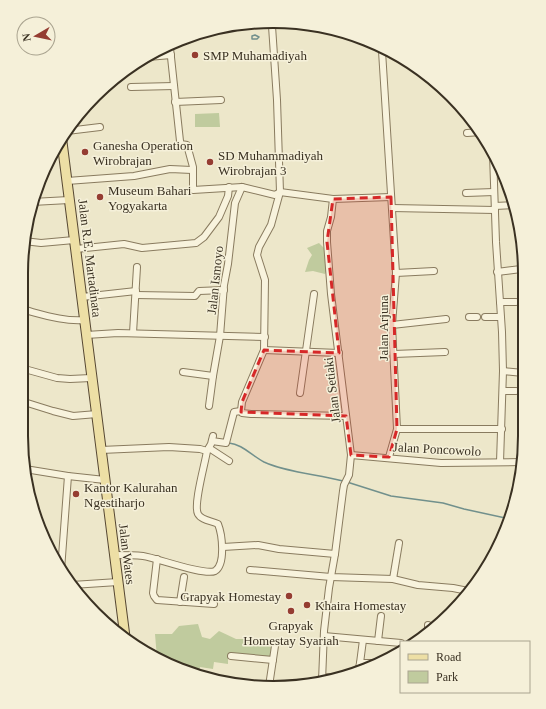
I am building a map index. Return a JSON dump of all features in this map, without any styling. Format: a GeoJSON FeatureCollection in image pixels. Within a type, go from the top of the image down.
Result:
{"type":"FeatureCollection","features":[{"type":"Feature","properties":{"kind":"main road","name":"Jalan R.E. Martadinata"},"geometry":{"type":"LineString","coordinates":[[63,147],[91,378]]}},
{"type":"Feature","properties":{"kind":"main road","name":"Jalan Wates"},"geometry":{"type":"LineString","coordinates":[[91,378],[97,414],[124,630]]}},
{"type":"Feature","properties":{"kind":"street"},"geometry":{"type":"LineString","coordinates":[[101,450],[229,444],[237,411],[264,350],[266,280],[258,255],[259,247],[271,225],[280,192],[277,100],[272,28]]}},
{"type":"Feature","properties":{"kind":"street"},"geometry":{"type":"LineString","coordinates":[[170,51],[180,141],[181,144],[187,145],[191,161],[193,190],[242,187],[275,195],[280,192],[333,199],[391,197]]}},
{"type":"Feature","properties":{"kind":"street","name":"Jalan Arjuna"},"geometry":{"type":"LineString","coordinates":[[382,54],[396,273],[392,325],[397,429],[389,458]]}},
{"type":"Feature","properties":{"kind":"street"},"geometry":{"type":"LineString","coordinates":[[131,87],[174,86]]}},
{"type":"Feature","properties":{"kind":"street"},"geometry":{"type":"LineString","coordinates":[[175,102],[221,100]]}},
{"type":"Feature","properties":{"kind":"street"},"geometry":{"type":"LineString","coordinates":[[74,130],[100,127]]}},
{"type":"Feature","properties":{"kind":"street"},"geometry":{"type":"LineString","coordinates":[[467,133],[474,133]]}},
{"type":"Feature","properties":{"kind":"street"},"geometry":{"type":"LineString","coordinates":[[493,166],[497,272],[503,371],[500,462]]}},
{"type":"Feature","properties":{"kind":"street"},"geometry":{"type":"LineString","coordinates":[[67,181],[134,176],[170,169],[192,170]]}},
{"type":"Feature","properties":{"kind":"street"},"geometry":{"type":"LineString","coordinates":[[76,249],[124,244],[142,248],[196,243],[204,237],[219,217],[228,196],[229,187]]}},
{"type":"Feature","properties":{"kind":"street","name":"Jalan Ismoyo"},"geometry":{"type":"LineString","coordinates":[[209,406],[220,336],[224,290],[236,203],[242,187]]}},
{"type":"Feature","properties":{"kind":"street"},"geometry":{"type":"LineString","coordinates":[[466,193],[494,192]]}},
{"type":"Feature","properties":{"kind":"street","name":"Jalan Setiaki"},"geometry":{"type":"LineString","coordinates":[[322,676],[324,636],[331,577],[345,483],[349,475],[351,455],[343,401],[339,353],[331,294],[327,242],[327,231],[331,217],[333,199]]}},
{"type":"Feature","properties":{"kind":"street"},"geometry":{"type":"LineString","coordinates":[[39,202],[69,200]]}},
{"type":"Feature","properties":{"kind":"street"},"geometry":{"type":"LineString","coordinates":[[392,208],[495,208],[509,206]]}},
{"type":"Feature","properties":{"kind":"street"},"geometry":{"type":"LineString","coordinates":[[30,241],[74,240]]}},
{"type":"Feature","properties":{"kind":"street"},"geometry":{"type":"LineString","coordinates":[[134,333],[137,267]]}},
{"type":"Feature","properties":{"kind":"street"},"geometry":{"type":"LineString","coordinates":[[497,272],[518,269]]}},
{"type":"Feature","properties":{"kind":"street"},"geometry":{"type":"LineString","coordinates":[[396,273],[434,271]]}},
{"type":"Feature","properties":{"kind":"street"},"geometry":{"type":"LineString","coordinates":[[82,297],[136,293],[195,296],[199,290],[224,290]]}},
{"type":"Feature","properties":{"kind":"street"},"geometry":{"type":"LineString","coordinates":[[300,393],[314,294]]}},
{"type":"Feature","properties":{"kind":"street"},"geometry":{"type":"LineString","coordinates":[[500,302],[516,302]]}},
{"type":"Feature","properties":{"kind":"street"},"geometry":{"type":"LineString","coordinates":[[28,311],[57,317],[85,320]]}},
{"type":"Feature","properties":{"kind":"street"},"geometry":{"type":"LineString","coordinates":[[469,317],[477,317]]}},
{"type":"Feature","properties":{"kind":"street"},"geometry":{"type":"LineString","coordinates":[[485,317],[500,317]]}},
{"type":"Feature","properties":{"kind":"street"},"geometry":{"type":"LineString","coordinates":[[392,325],[446,319]]}},
{"type":"Feature","properties":{"kind":"street"},"geometry":{"type":"LineString","coordinates":[[86,335],[134,333],[265,337]]}},
{"type":"Feature","properties":{"kind":"street"},"geometry":{"type":"LineString","coordinates":[[264,350],[305,353],[339,353]]}},
{"type":"Feature","properties":{"kind":"street"},"geometry":{"type":"LineString","coordinates":[[394,354],[445,352]]}},
{"type":"Feature","properties":{"kind":"street"},"geometry":{"type":"LineString","coordinates":[[28,370],[70,380],[91,378]]}},
{"type":"Feature","properties":{"kind":"street"},"geometry":{"type":"LineString","coordinates":[[503,371],[518,372]]}},
{"type":"Feature","properties":{"kind":"street"},"geometry":{"type":"LineString","coordinates":[[183,372],[213,376]]}},
{"type":"Feature","properties":{"kind":"street"},"geometry":{"type":"LineString","coordinates":[[503,391],[516,391]]}},
{"type":"Feature","properties":{"kind":"street"},"geometry":{"type":"LineString","coordinates":[[28,403],[73,416],[97,414]]}},
{"type":"Feature","properties":{"kind":"street"},"geometry":{"type":"LineString","coordinates":[[237,411],[251,414],[346,416]]}},
{"type":"Feature","properties":{"kind":"street"},"geometry":{"type":"LineString","coordinates":[[397,429],[502,429]]}},
{"type":"Feature","properties":{"kind":"street"},"geometry":{"type":"LineString","coordinates":[[208,446],[229,461]]}},
{"type":"Feature","properties":{"kind":"street"},"geometry":{"type":"LineString","coordinates":[[115,555],[142,556],[183,567],[210,572],[218,568],[223,547],[218,524],[201,518],[198,515],[196,502],[208,446]]}},
{"type":"Feature","properties":{"kind":"street","name":"Jalan Poncowolo"},"geometry":{"type":"LineString","coordinates":[[351,455],[441,463],[516,462]]}},
{"type":"Feature","properties":{"kind":"street"},"geometry":{"type":"LineString","coordinates":[[30,470],[105,480]]}},
{"type":"Feature","properties":{"kind":"street"},"geometry":{"type":"LineString","coordinates":[[62,559],[68,476]]}},
{"type":"Feature","properties":{"kind":"street"},"geometry":{"type":"LineString","coordinates":[[393,579],[398,543]]}},
{"type":"Feature","properties":{"kind":"street"},"geometry":{"type":"LineString","coordinates":[[223,547],[258,545],[279,549],[335,554]]}},
{"type":"Feature","properties":{"kind":"street"},"geometry":{"type":"LineString","coordinates":[[157,560],[153,593],[157,600],[214,604]]}},
{"type":"Feature","properties":{"kind":"street"},"geometry":{"type":"LineString","coordinates":[[250,570],[331,577],[393,579],[418,585],[440,586],[463,590]]}},
{"type":"Feature","properties":{"kind":"street"},"geometry":{"type":"LineString","coordinates":[[180,602],[184,577]]}},
{"type":"Feature","properties":{"kind":"street"},"geometry":{"type":"LineString","coordinates":[[79,585],[118,582]]}},
{"type":"Feature","properties":{"kind":"street"},"geometry":{"type":"LineString","coordinates":[[378,641],[381,616]]}},
{"type":"Feature","properties":{"kind":"street"},"geometry":{"type":"LineString","coordinates":[[324,636],[400,642]]}},
{"type":"Feature","properties":{"kind":"street"},"geometry":{"type":"LineString","coordinates":[[363,640],[360,663],[364,663]]}},
{"type":"Feature","properties":{"kind":"street"},"geometry":{"type":"LineString","coordinates":[[270,681],[275,646]]}},
{"type":"Feature","properties":{"kind":"street"},"geometry":{"type":"LineString","coordinates":[[231,656],[273,660]]}},
{"type":"Feature","properties":{"kind":"highlighted area"},"geometry":{"type":"Polygon","coordinates":[[[391,197],[397,429],[389,457],[351,455],[346,416],[241,412],[242,402],[264,350],[339,353],[327,242],[333,199],[391,197]]]}},
{"type":"Feature","properties":{"kind":"green space"},"geometry":{"type":"Polygon","coordinates":[[[219,113],[220,127],[195,127],[195,114],[219,113]]]}},
{"type":"Feature","properties":{"kind":"green space"},"geometry":{"type":"Polygon","coordinates":[[[319,243],[324,248],[324,254],[328,259],[330,273],[326,272],[325,274],[313,271],[305,272],[312,255],[307,248],[319,243]]]}},
{"type":"Feature","properties":{"kind":"green space"},"geometry":{"type":"Polygon","coordinates":[[[198,624],[202,637],[210,639],[219,631],[236,639],[252,639],[271,647],[272,657],[228,655],[228,664],[214,662],[213,669],[200,667],[200,670],[194,668],[156,651],[155,634],[172,634],[179,626],[198,624]]]}},
{"type":"Feature","properties":{"kind":"waterway"},"geometry":{"type":"LineString","coordinates":[[255,35],[259,37],[257,39],[252,39],[252,36],[255,35]]}},
{"type":"Feature","properties":{"kind":"waterway"},"geometry":{"type":"LineString","coordinates":[[229,443],[238,446],[260,460],[273,466],[343,481]]}},
{"type":"Feature","properties":{"kind":"waterway"},"geometry":{"type":"LineString","coordinates":[[347,482],[391,496],[443,503],[504,518]]}},
{"type":"Feature","properties":{"kind":"place","name":"SMP Muhamadiyah"},"geometry":{"type":"Point","coordinates":[195,55]}},
{"type":"Feature","properties":{"kind":"place","name":"Ganesha Operation Wirobrajan"},"geometry":{"type":"Point","coordinates":[85,152]}},
{"type":"Feature","properties":{"kind":"place","name":"SD Muhammadiyah Wirobrajan 3"},"geometry":{"type":"Point","coordinates":[210,162]}},
{"type":"Feature","properties":{"kind":"place","name":"Museum Bahari Yogyakarta"},"geometry":{"type":"Point","coordinates":[100,197]}},
{"type":"Feature","properties":{"kind":"place","name":"Kantor Kalurahan Ngestiharjo"},"geometry":{"type":"Point","coordinates":[76,494]}},
{"type":"Feature","properties":{"kind":"place","name":"Grapyak Homestay"},"geometry":{"type":"Point","coordinates":[289,596]}},
{"type":"Feature","properties":{"kind":"place","name":"Khaira Homestay"},"geometry":{"type":"Point","coordinates":[307,605]}},
{"type":"Feature","properties":{"kind":"place","name":"Grapyak Homestay Syariah"},"geometry":{"type":"Point","coordinates":[291,611]}}]}
